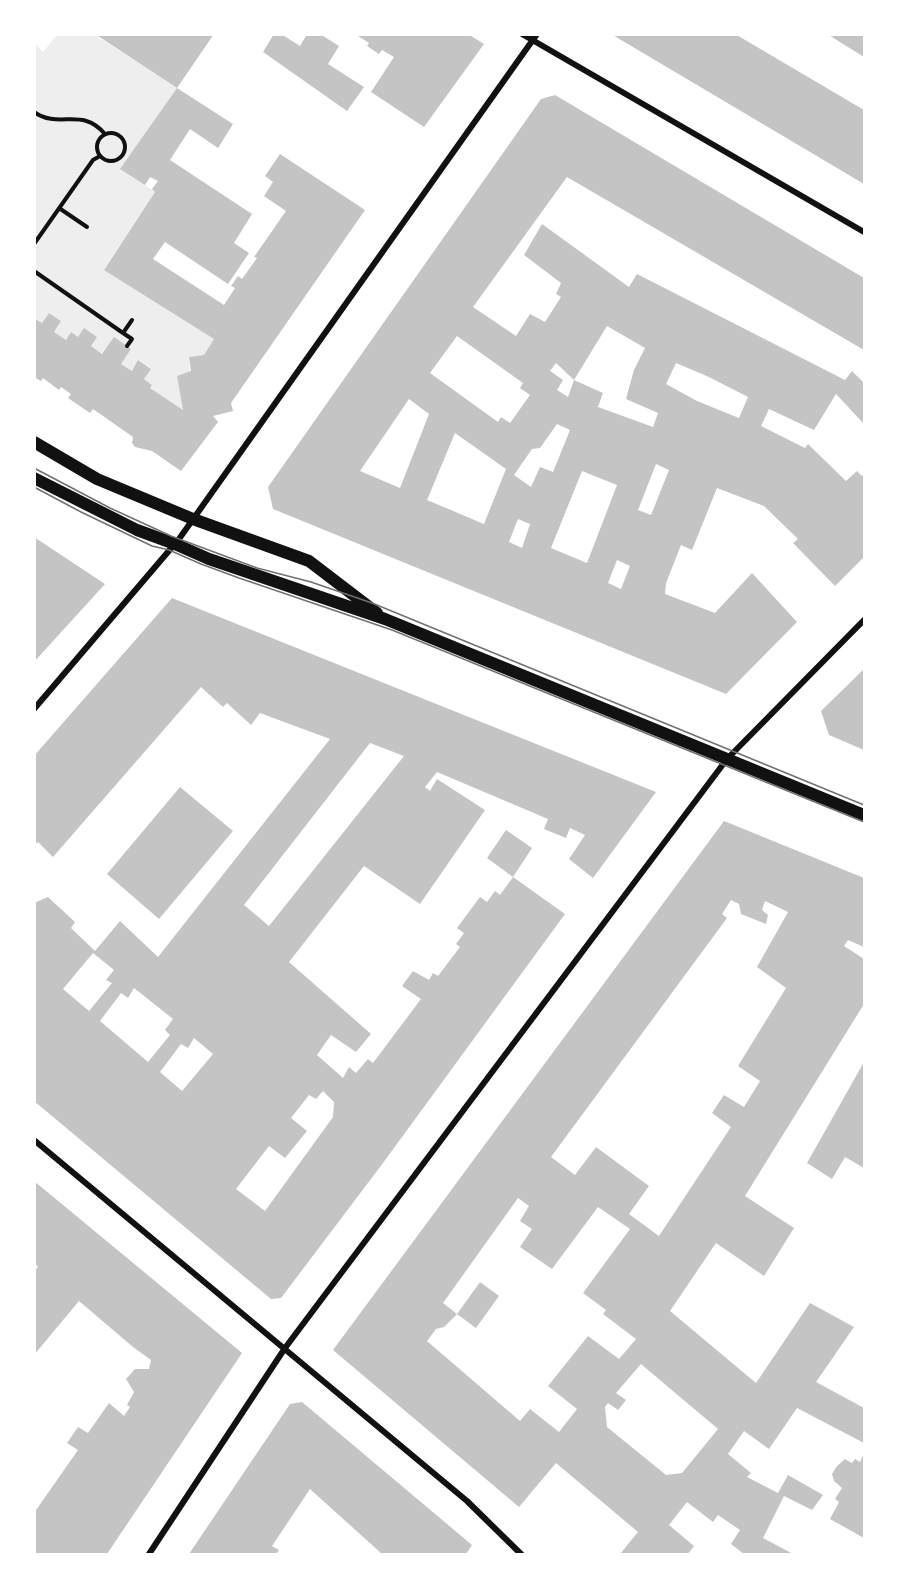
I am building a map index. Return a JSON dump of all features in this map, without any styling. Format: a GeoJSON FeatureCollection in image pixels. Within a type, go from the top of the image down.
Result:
{"type":"FeatureCollection","features":[{"type":"Feature","properties":{"kind":"main road"},"geometry":{"type":"LineString","coordinates":[[34,442],[97,478],[193,519],[309,561],[386,619]]}},
{"type":"Feature","properties":{"kind":"main road"},"geometry":{"type":"LineString","coordinates":[[34,478],[137,530],[175,543],[208,559],[386,619],[864,815]]}},
{"type":"Feature","properties":{"kind":"street"},"geometry":{"type":"LineString","coordinates":[[522,34],[864,232]]}},
{"type":"Feature","properties":{"kind":"street"},"geometry":{"type":"LineString","coordinates":[[34,709],[193,519],[537,34]]}},
{"type":"Feature","properties":{"kind":"street"},"geometry":{"type":"LineString","coordinates":[[149,1554],[285,1348],[727,759],[864,620]]}},
{"type":"Feature","properties":{"kind":"street"},"geometry":{"type":"LineString","coordinates":[[34,1140],[467,1501],[521,1554]]}},
{"type":"Feature","properties":{"kind":"path"},"geometry":{"type":"LineString","coordinates":[[34,112],[42,118],[52,120],[88,120],[105,134]]}},
{"type":"Feature","properties":{"kind":"path"},"geometry":{"type":"LineString","coordinates":[[114,132],[122,137],[126,146],[124,154],[117,160],[107,161],[100,156],[97,148],[99,139],[105,134],[114,132]]}},
{"type":"Feature","properties":{"kind":"path"},"geometry":{"type":"LineString","coordinates":[[34,244],[93,160],[100,156]]}},
{"type":"Feature","properties":{"kind":"path"},"geometry":{"type":"LineString","coordinates":[[59,208],[87,227]]}},
{"type":"Feature","properties":{"kind":"path"},"geometry":{"type":"LineString","coordinates":[[34,271],[132,339],[127,346]]}},
{"type":"Feature","properties":{"kind":"path"},"geometry":{"type":"LineString","coordinates":[[123,333],[132,320]]}},
{"type":"Feature","properties":{"kind":"shaded area"},"geometry":{"type":"Polygon","coordinates":[[[57,35],[95,35],[177,88],[121,169],[155,192],[104,269],[214,339],[204,355],[189,357],[190,371],[183,410],[150,388],[152,385],[144,379],[151,368],[139,360],[132,371],[121,364],[131,349],[114,338],[102,354],[91,346],[97,337],[84,329],[78,337],[71,332],[66,340],[54,332],[61,321],[50,313],[42,323],[35,318],[34,42],[43,52],[57,35]]]}},
{"type":"Feature","properties":{"kind":"building"},"geometry":{"type":"Polygon","coordinates":[[[95,34],[214,34],[177,88],[95,34]]]}},
{"type":"Feature","properties":{"kind":"building"},"geometry":{"type":"Polygon","coordinates":[[[274,34],[281,34],[300,46],[307,34],[320,34],[339,46],[328,64],[364,87],[347,111],[263,52],[274,34]]]}},
{"type":"Feature","properties":{"kind":"building"},"geometry":{"type":"Polygon","coordinates":[[[355,34],[468,34],[484,44],[424,127],[371,92],[394,57],[382,50],[379,54],[367,46],[369,43],[355,34]]]}},
{"type":"Feature","properties":{"kind":"building"},"geometry":{"type":"Polygon","coordinates":[[[611,34],[735,34],[864,110],[864,184],[611,34]]]}},
{"type":"Feature","properties":{"kind":"building"},"geometry":{"type":"Polygon","coordinates":[[[827,34],[864,34],[864,57],[827,34]]]}},
{"type":"Feature","properties":{"kind":"building"},"geometry":{"type":"Polygon","coordinates":[[[177,88],[233,124],[218,148],[190,129],[170,160],[252,214],[234,243],[249,253],[228,284],[165,242],[153,259],[224,305],[235,288],[231,286],[238,276],[242,279],[257,258],[254,257],[286,211],[264,196],[273,182],[265,176],[280,154],[365,210],[231,403],[233,411],[213,416],[218,422],[181,471],[152,451],[135,447],[132,443],[133,437],[93,409],[90,413],[68,398],[71,394],[61,387],[59,390],[43,378],[41,381],[34,377],[34,318],[42,323],[49,313],[61,321],[54,332],[66,340],[71,332],[78,337],[84,328],[97,337],[91,346],[102,354],[114,337],[131,349],[121,364],[132,371],[138,360],[151,369],[144,379],[152,385],[150,388],[183,410],[177,376],[191,371],[189,357],[204,355],[214,339],[104,270],[155,192],[152,189],[158,181],[150,177],[145,185],[120,169],[177,88]]]}},
{"type":"Feature","properties":{"kind":"building"},"geometry":{"type":"Polygon","coordinates":[[[555,95],[864,278],[864,350],[567,177],[473,307],[516,336],[530,314],[545,322],[561,297],[556,294],[561,283],[524,255],[542,224],[629,287],[637,274],[845,380],[852,371],[864,383],[864,424],[836,394],[814,430],[769,409],[761,426],[805,448],[808,444],[846,481],[857,471],[862,476],[864,474],[864,557],[835,586],[793,543],[798,539],[764,506],[717,488],[692,550],[681,545],[666,583],[665,594],[715,613],[752,573],[797,622],[726,694],[273,509],[268,487],[541,99],[555,95]],[[607,326],[574,380],[603,393],[598,407],[653,427],[658,413],[626,399],[634,370],[645,348],[607,326]],[[457,336],[430,373],[498,422],[501,417],[510,423],[530,395],[520,388],[523,383],[457,336]],[[556,363],[550,371],[563,380],[557,390],[568,397],[574,380],[556,363]],[[676,363],[666,384],[697,401],[739,418],[748,397],[676,363]],[[409,399],[360,471],[400,488],[429,414],[409,399]],[[557,424],[540,448],[532,449],[514,475],[531,487],[540,467],[553,472],[570,430],[557,424]],[[455,433],[427,500],[484,524],[506,469],[455,433]],[[656,464],[638,510],[651,515],[669,470],[656,464]],[[582,471],[551,548],[587,563],[617,485],[582,471]],[[518,519],[509,542],[522,548],[530,524],[518,519]],[[617,560],[608,583],[621,589],[630,566],[617,560]]]}},
{"type":"Feature","properties":{"kind":"building"},"geometry":{"type":"Polygon","coordinates":[[[34,537],[105,584],[34,662],[34,537]]]}},
{"type":"Feature","properties":{"kind":"building"},"geometry":{"type":"Polygon","coordinates":[[[172,598],[656,792],[593,878],[569,859],[585,835],[570,828],[566,838],[544,829],[548,819],[437,772],[425,787],[430,791],[437,779],[485,810],[420,904],[364,866],[289,962],[371,1034],[356,1052],[331,1035],[317,1055],[343,1078],[349,1067],[356,1073],[368,1059],[373,1063],[421,999],[402,986],[413,971],[429,980],[433,973],[438,976],[460,947],[456,944],[464,933],[457,928],[480,897],[487,902],[495,891],[500,895],[513,877],[565,914],[281,1298],[271,1299],[34,1101],[34,903],[48,897],[75,922],[71,928],[95,951],[120,921],[158,957],[330,739],[260,713],[251,725],[227,703],[223,707],[201,687],[53,857],[38,842],[34,845],[34,756],[172,598]],[[370,743],[244,905],[269,926],[404,756],[370,743]],[[93,953],[63,989],[89,1011],[112,983],[106,980],[114,970],[93,953]],[[134,988],[128,998],[121,993],[100,1021],[148,1062],[170,1035],[165,1030],[173,1019],[134,988]],[[194,1038],[188,1048],[181,1044],[160,1072],[182,1091],[213,1054],[194,1038]],[[323,1091],[316,1099],[309,1095],[291,1118],[307,1131],[285,1158],[269,1146],[236,1189],[265,1211],[333,1117],[334,1102],[323,1091]]]}},
{"type":"Feature","properties":{"kind":"building"},"geometry":{"type":"Polygon","coordinates":[[[864,669],[864,750],[829,735],[821,711],[864,669]]]}},
{"type":"Feature","properties":{"kind":"building"},"geometry":{"type":"Polygon","coordinates":[[[180,787],[233,831],[159,919],[107,874],[180,787]]]}},
{"type":"Feature","properties":{"kind":"building"},"geometry":{"type":"Polygon","coordinates":[[[724,821],[864,878],[864,947],[848,940],[844,946],[864,959],[864,1004],[745,1196],[794,1228],[764,1276],[716,1243],[670,1311],[756,1383],[810,1303],[854,1327],[816,1382],[864,1408],[864,1443],[797,1408],[769,1449],[744,1431],[728,1454],[751,1473],[747,1477],[778,1493],[788,1475],[823,1495],[812,1510],[784,1496],[763,1538],[793,1554],[744,1554],[731,1544],[740,1530],[718,1515],[713,1522],[687,1502],[669,1525],[694,1546],[688,1554],[620,1554],[638,1532],[556,1463],[519,1507],[333,1350],[724,821]],[[731,900],[722,914],[727,918],[551,1157],[575,1175],[596,1147],[649,1186],[629,1214],[659,1236],[731,1127],[712,1113],[724,1095],[744,1107],[760,1081],[738,1066],[786,988],[757,967],[788,912],[765,901],[762,910],[768,915],[766,924],[741,914],[739,904],[731,900]],[[518,1198],[443,1303],[457,1314],[444,1327],[436,1329],[427,1341],[520,1421],[530,1409],[559,1432],[577,1409],[548,1386],[588,1336],[619,1359],[636,1339],[603,1314],[606,1310],[583,1293],[630,1229],[598,1207],[552,1269],[520,1247],[532,1229],[520,1221],[529,1206],[518,1198]],[[641,1364],[616,1393],[626,1400],[618,1410],[608,1403],[605,1407],[607,1427],[666,1475],[682,1473],[718,1429],[641,1364]]]}},
{"type":"Feature","properties":{"kind":"building"},"geometry":{"type":"Polygon","coordinates":[[[506,830],[532,848],[513,877],[487,858],[506,830]]]}},
{"type":"Feature","properties":{"kind":"building"},"geometry":{"type":"Polygon","coordinates":[[[864,1062],[864,1168],[845,1157],[832,1179],[807,1163],[864,1062]]]}},
{"type":"Feature","properties":{"kind":"building"},"geometry":{"type":"Polygon","coordinates":[[[34,1181],[242,1353],[107,1554],[34,1554],[34,1513],[78,1450],[67,1443],[78,1427],[88,1433],[109,1403],[124,1416],[130,1407],[127,1405],[134,1392],[126,1379],[135,1369],[149,1369],[151,1360],[79,1301],[34,1355],[34,1271],[38,1267],[34,1263],[34,1181]]]}},
{"type":"Feature","properties":{"kind":"building"},"geometry":{"type":"Polygon","coordinates":[[[480,1282],[499,1296],[476,1328],[457,1314],[480,1282]]]}},
{"type":"Feature","properties":{"kind":"building"},"geometry":{"type":"Polygon","coordinates":[[[302,1402],[472,1545],[466,1554],[382,1554],[310,1489],[272,1546],[279,1550],[276,1554],[189,1554],[290,1404],[302,1402]]]}},
{"type":"Feature","properties":{"kind":"building"},"geometry":{"type":"Polygon","coordinates":[[[864,1453],[864,1538],[830,1519],[839,1502],[835,1499],[842,1488],[834,1481],[832,1474],[845,1459],[852,1463],[855,1459],[860,1462],[864,1453]]]}},
{"type":"Feature","properties":{"kind":"tram line"},"geometry":{"type":"LineString","coordinates":[[34,468],[110,508],[171,536],[257,568],[311,582],[372,603],[864,805]]}},
{"type":"Feature","properties":{"kind":"tram line"},"geometry":{"type":"LineString","coordinates":[[34,487],[152,546],[169,550],[239,578],[392,630],[864,822]]}}]}
